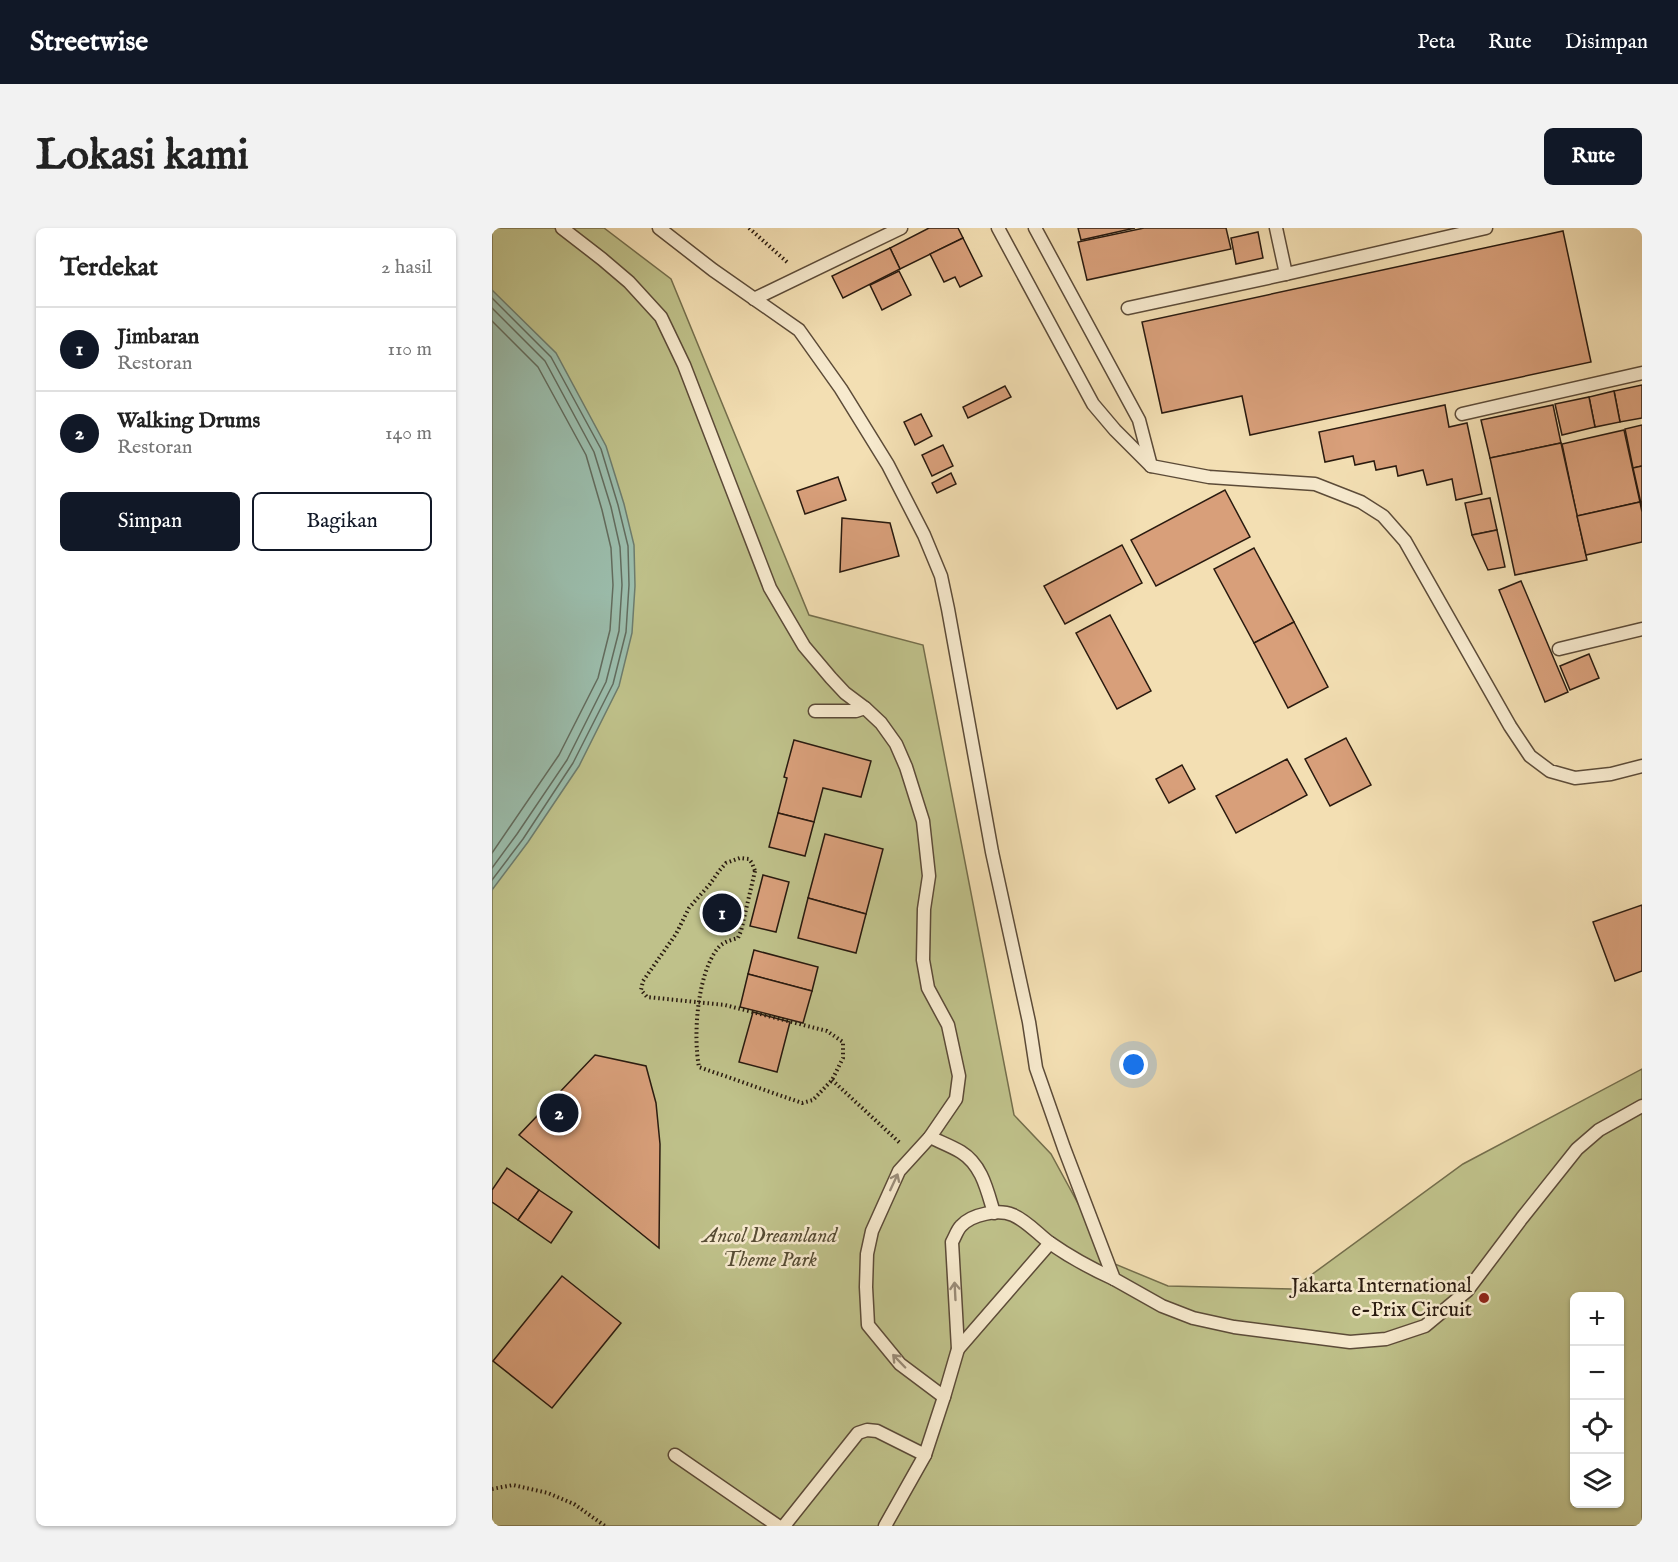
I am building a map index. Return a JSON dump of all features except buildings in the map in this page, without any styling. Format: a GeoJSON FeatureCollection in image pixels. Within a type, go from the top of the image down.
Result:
{"type":"FeatureCollection","features":[{"type":"Feature","properties":{"kind":"lane"},"geometry":{"type":"LineString","coordinates":[[562,228],[629,282],[661,317],[684,365],[770,588],[804,646],[845,693],[881,723],[896,744],[906,767],[923,821],[929,876],[924,909],[923,960],[928,988],[948,1025],[959,1076],[956,1100],[930,1137],[899,1171],[872,1231],[867,1254],[868,1325],[900,1364],[944,1397]]}},
{"type":"Feature","properties":{"kind":"lane"},"geometry":{"type":"LineString","coordinates":[[659,228],[713,270],[799,330],[841,389],[888,465],[924,535],[941,576],[992,852],[1029,1022],[1036,1068],[1114,1278]]}},
{"type":"Feature","properties":{"kind":"lane"},"geometry":{"type":"LineString","coordinates":[[753,299],[901,228]]}},
{"type":"Feature","properties":{"kind":"lane"},"geometry":{"type":"LineString","coordinates":[[998,228],[1093,404],[1151,466],[1209,477],[1315,484],[1361,502],[1383,516],[1405,541],[1510,726],[1530,756],[1550,771],[1575,778],[1611,774],[1642,766]]}},
{"type":"Feature","properties":{"kind":"lane"},"geometry":{"type":"LineString","coordinates":[[1035,228],[1139,420],[1151,466]]}},
{"type":"Feature","properties":{"kind":"lane"},"geometry":{"type":"LineString","coordinates":[[1276,228],[1286,274]]}},
{"type":"Feature","properties":{"kind":"lane"},"geometry":{"type":"LineString","coordinates":[[1128,308],[1486,228]]}},
{"type":"Feature","properties":{"kind":"lane"},"geometry":{"type":"LineString","coordinates":[[1462,414],[1642,373]]}},
{"type":"Feature","properties":{"kind":"lane"},"geometry":{"type":"LineString","coordinates":[[1558,650],[1642,629]]}},
{"type":"Feature","properties":{"kind":"lane"},"geometry":{"type":"LineString","coordinates":[[815,711],[856,711],[865,708]]}},
{"type":"Feature","properties":{"kind":"lane"},"geometry":{"type":"LineString","coordinates":[[885,1526],[925,1455],[958,1349],[952,1242],[961,1227],[974,1217],[994,1213],[1012,1214],[1050,1243],[1089,1268],[1114,1278],[1162,1306],[1193,1318],[1234,1327],[1350,1342],[1386,1339],[1425,1326],[1467,1291],[1577,1149],[1599,1130],[1642,1106]]}},
{"type":"Feature","properties":{"kind":"lane"},"geometry":{"type":"LineString","coordinates":[[930,1137],[962,1152],[973,1162],[982,1174],[994,1213]]}},
{"type":"Feature","properties":{"kind":"lane"},"geometry":{"type":"LineString","coordinates":[[958,1349],[1050,1243]]}},
{"type":"Feature","properties":{"kind":"lane"},"geometry":{"type":"LineString","coordinates":[[784,1526],[858,1433],[867,1430],[877,1431],[925,1455]]}},
{"type":"Feature","properties":{"kind":"lane"},"geometry":{"type":"LineString","coordinates":[[675,1455],[778,1526]]}},
{"type":"Feature","properties":{"kind":"path"},"geometry":{"type":"LineString","coordinates":[[749,228],[802,275]]}},
{"type":"Feature","properties":{"kind":"path"},"geometry":{"type":"LineString","coordinates":[[698,1002],[647,997],[641,990],[643,981],[676,934],[689,908],[710,885],[719,871],[726,863],[740,858],[749,859],[755,871],[741,931],[738,938],[728,940],[718,948],[709,964],[698,1002],[699,1067],[802,1103],[813,1100],[832,1080],[843,1058],[843,1042],[827,1031],[725,1005],[698,1002]]}},
{"type":"Feature","properties":{"kind":"path"},"geometry":{"type":"LineString","coordinates":[[832,1080],[913,1156]]}},
{"type":"Feature","properties":{"kind":"path"},"geometry":{"type":"LineString","coordinates":[[492,1490],[513,1485],[548,1493],[574,1504],[605,1526]]}},
{"type":"Feature","properties":{"kind":"green space","name":"Ancol Dreamland Theme Park"},"geometry":{"type":"Polygon","coordinates":[[[492,228],[604,228],[671,279],[809,615],[923,645],[1014,1115],[1051,1154],[1110,1262],[1168,1286],[1292,1289],[1463,1164],[1642,1069],[1642,1526],[492,1526],[492,228]]]}},
{"type":"Feature","properties":{"kind":"water"},"geometry":{"type":"Polygon","coordinates":[[[492,290],[556,353],[606,446],[634,545],[635,586],[632,633],[619,686],[579,766],[528,842],[492,890],[492,290]]]}},
{"type":"Feature","properties":{"kind":"place","name":"Jimbaran"},"geometry":{"type":"Point","coordinates":[722,913]}},
{"type":"Feature","properties":{"kind":"place","name":"Walking Drums"},"geometry":{"type":"Point","coordinates":[559,1113]}},
{"type":"Feature","properties":{"kind":"place","name":"Jakarta International e-Prix Circuit"},"geometry":{"type":"Point","coordinates":[1484,1298]}}]}
